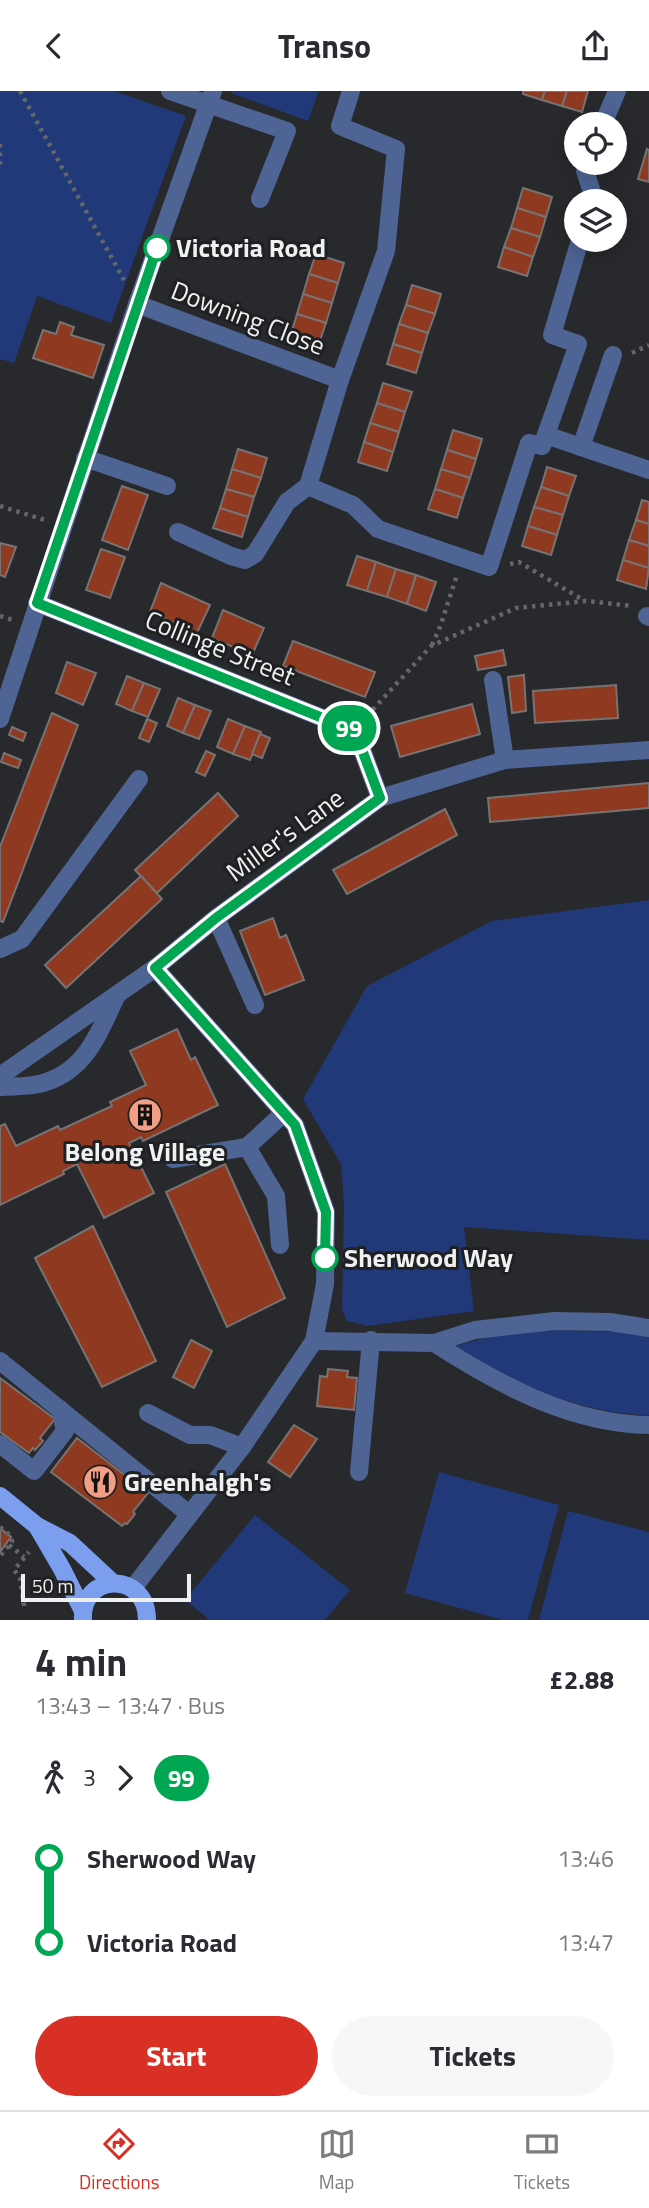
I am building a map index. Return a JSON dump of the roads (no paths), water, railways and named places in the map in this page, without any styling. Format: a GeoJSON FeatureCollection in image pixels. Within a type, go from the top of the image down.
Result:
{"type":"FeatureCollection","features":[{"type":"Feature","properties":{"kind":"main road"},"geometry":{"type":"LineString","coordinates":[[0,1496],[37,1526],[70,1543],[113,1583]]}},
{"type":"Feature","properties":{"kind":"main road"},"geometry":{"type":"LineString","coordinates":[[37,1526],[62,1569],[83,1617]]}},
{"type":"Feature","properties":{"kind":"main road"},"geometry":{"type":"LineString","coordinates":[[83,1617],[86,1601],[93,1592],[113,1583],[133,1588],[145,1602],[152,1617]]}},
{"type":"Feature","properties":{"kind":"street"},"geometry":{"type":"LineString","coordinates":[[170,91],[211,98],[287,131],[260,199]]}},
{"type":"Feature","properties":{"kind":"street","name":"Downing Close"},"geometry":{"type":"LineString","coordinates":[[308,486],[340,380],[386,251],[396,149],[340,126],[351,91]]}},
{"type":"Feature","properties":{"kind":"street"},"geometry":{"type":"LineString","coordinates":[[608,112],[617,91]]}},
{"type":"Feature","properties":{"kind":"street"},"geometry":{"type":"LineString","coordinates":[[0,719],[137,304],[211,98]]}},
{"type":"Feature","properties":{"kind":"street"},"geometry":{"type":"LineString","coordinates":[[178,532],[245,560],[255,554],[287,502],[308,486],[353,505],[378,529],[489,567],[529,443],[542,446],[578,344],[552,335],[576,252]]}},
{"type":"Feature","properties":{"kind":"street","name":"Downing Close"},"geometry":{"type":"LineString","coordinates":[[137,304],[340,380]]}},
{"type":"Feature","properties":{"kind":"street"},"geometry":{"type":"LineString","coordinates":[[581,447],[613,355]]}},
{"type":"Feature","properties":{"kind":"street"},"geometry":{"type":"LineString","coordinates":[[546,435],[649,470]]}},
{"type":"Feature","properties":{"kind":"street"},"geometry":{"type":"LineString","coordinates":[[85,458],[167,486]]}},
{"type":"Feature","properties":{"kind":"street","name":"Collinge Street"},"geometry":{"type":"LineString","coordinates":[[37,603],[355,731],[380,798]]}},
{"type":"Feature","properties":{"kind":"street"},"geometry":{"type":"LineString","coordinates":[[493,680],[505,760]]}},
{"type":"Feature","properties":{"kind":"street","name":"Miller's Lane"},"geometry":{"type":"LineString","coordinates":[[0,1076],[155,968],[216,918],[380,798],[505,760],[649,750]]}},
{"type":"Feature","properties":{"kind":"street"},"geometry":{"type":"LineString","coordinates":[[0,949],[22,939],[139,779]]}},
{"type":"Feature","properties":{"kind":"street"},"geometry":{"type":"LineString","coordinates":[[216,918],[255,1006]]}},
{"type":"Feature","properties":{"kind":"street"},"geometry":{"type":"LineString","coordinates":[[133,1588],[242,1447],[314,1341],[325,1284],[326,1212],[295,1125],[155,968]]}},
{"type":"Feature","properties":{"kind":"street"},"geometry":{"type":"LineString","coordinates":[[0,1087],[37,1084],[61,1077],[80,1063],[95,1043],[116,996]]}},
{"type":"Feature","properties":{"kind":"street"},"geometry":{"type":"LineString","coordinates":[[173,1159],[247,1147],[284,1112]]}},
{"type":"Feature","properties":{"kind":"street"},"geometry":{"type":"LineString","coordinates":[[247,1147],[276,1196],[280,1245]]}},
{"type":"Feature","properties":{"kind":"street"},"geometry":{"type":"LineString","coordinates":[[314,1341],[433,1343],[475,1330],[554,1321],[610,1322],[649,1328]]}},
{"type":"Feature","properties":{"kind":"street"},"geometry":{"type":"LineString","coordinates":[[359,1472],[371,1340]]}},
{"type":"Feature","properties":{"kind":"street"},"geometry":{"type":"LineString","coordinates":[[433,1343],[470,1366],[532,1398],[578,1415],[610,1422],[649,1425]]}},
{"type":"Feature","properties":{"kind":"street"},"geometry":{"type":"LineString","coordinates":[[0,1361],[189,1514]]}},
{"type":"Feature","properties":{"kind":"street"},"geometry":{"type":"LineString","coordinates":[[0,1444],[34,1471],[65,1431],[60,1409]]}},
{"type":"Feature","properties":{"kind":"street"},"geometry":{"type":"LineString","coordinates":[[148,1412],[190,1435],[210,1435],[242,1447]]}},
{"type":"Feature","properties":{"kind":"place","name":"Victoria Road"},"geometry":{"type":"Point","coordinates":[157,248]}},
{"type":"Feature","properties":{"kind":"place","name":"Belong Village"},"geometry":{"type":"Point","coordinates":[145,1115]}},
{"type":"Feature","properties":{"kind":"place","name":"Sherwood Way"},"geometry":{"type":"Point","coordinates":[325,1258]}},
{"type":"Feature","properties":{"kind":"place","name":"Greenhalgh's"},"geometry":{"type":"Point","coordinates":[100,1482]}}]}
